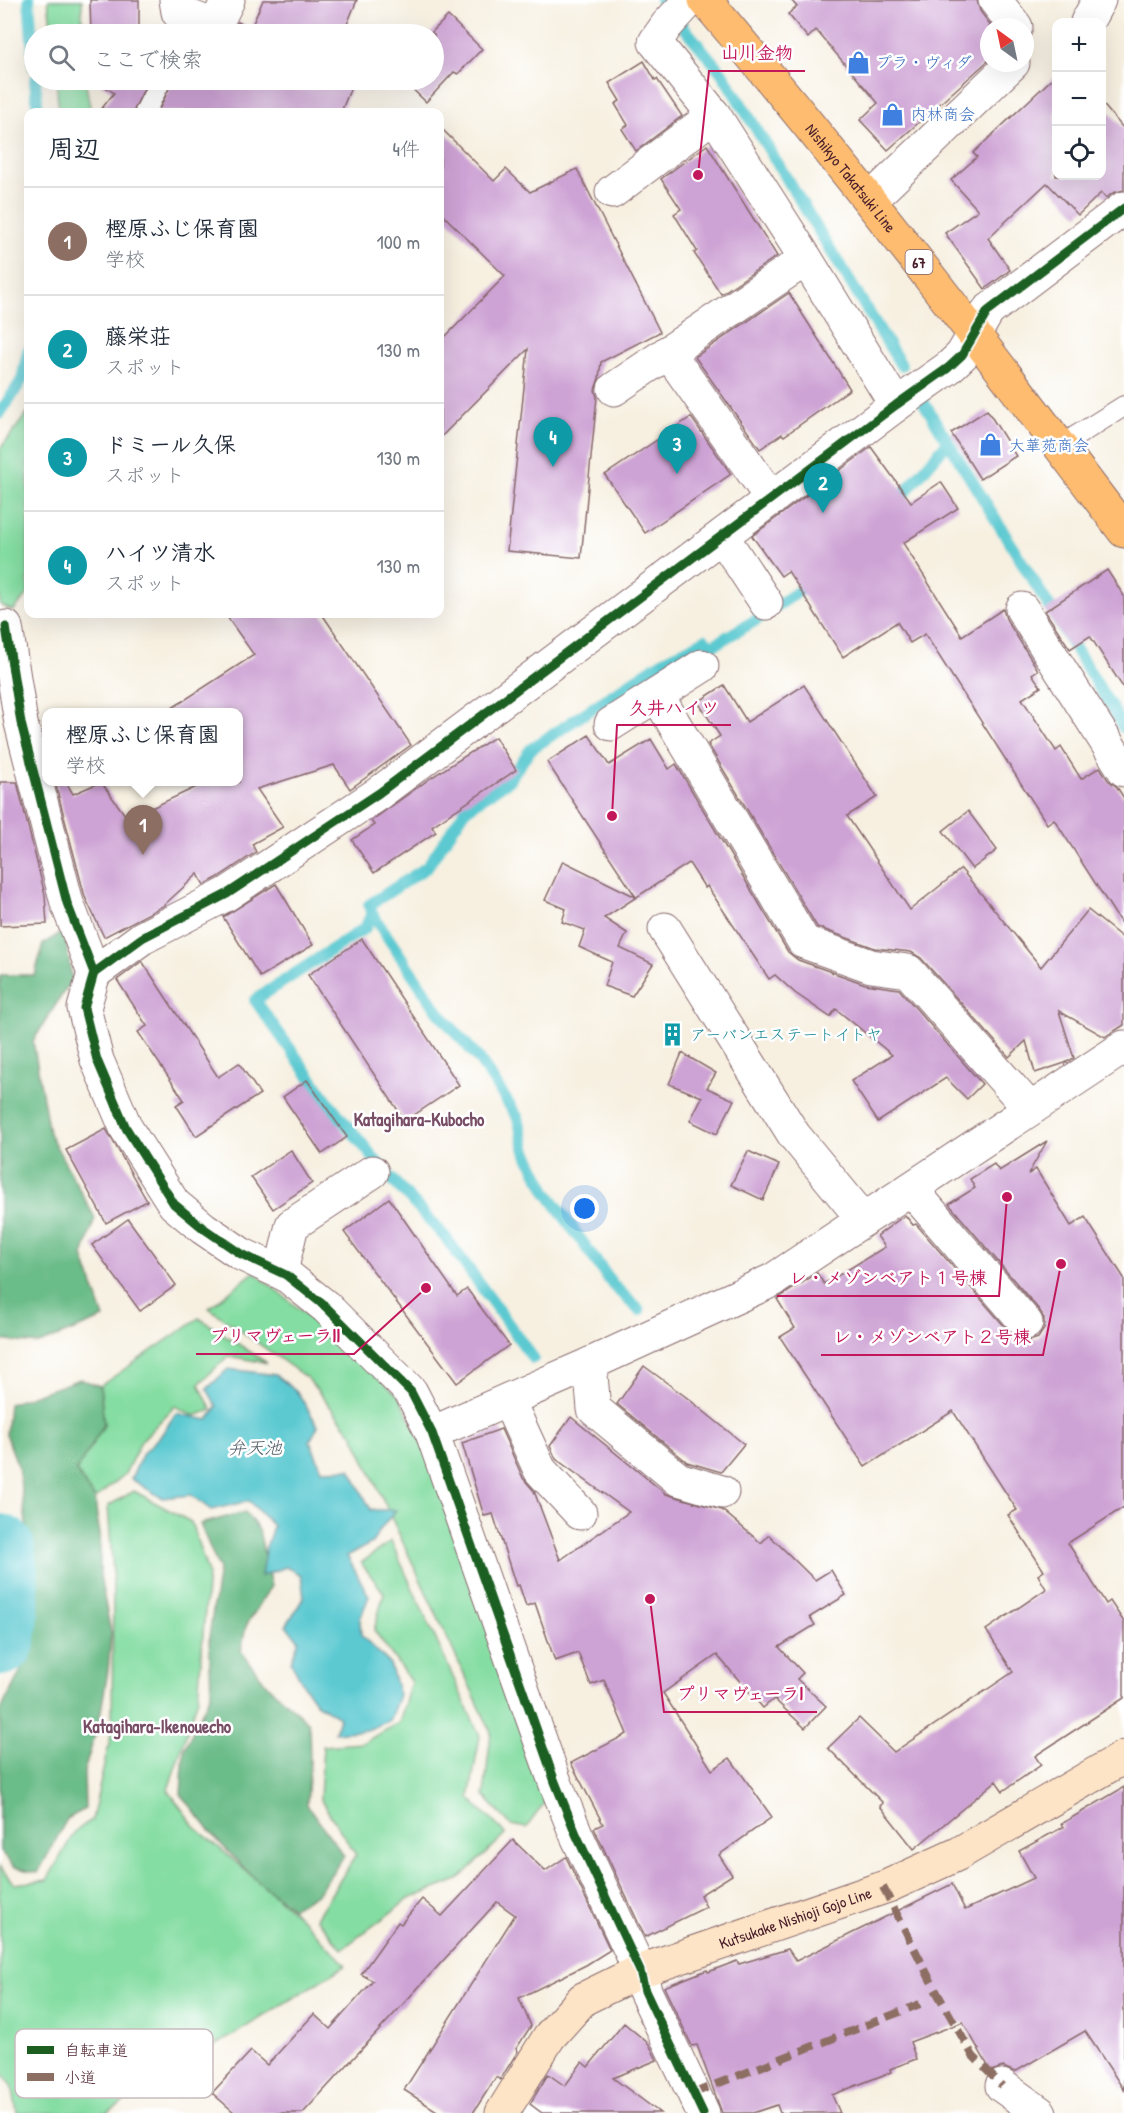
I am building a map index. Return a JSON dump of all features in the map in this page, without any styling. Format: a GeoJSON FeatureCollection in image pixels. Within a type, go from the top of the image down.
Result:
{"type":"FeatureCollection","features":[{"type":"Feature","properties":{"kind":"main road","name":"Nishikyo Takatsuki Line"},"geometry":{"type":"LineString","coordinates":[[686,8],[789,99],[975,334],[1124,531]]}},
{"type":"Feature","properties":{"kind":"main road","name":"Kutsukake Nishioji Gojo Line"},"geometry":{"type":"LineString","coordinates":[[502,2113],[549,2037],[583,1999],[640,1971],[888,1886],[958,1854],[1124,1758]]}},
{"type":"Feature","properties":{"kind":"street"},"geometry":{"type":"LineString","coordinates":[[216,24],[228,0]]}},
{"type":"Feature","properties":{"kind":"street"},"geometry":{"type":"LineString","coordinates":[[995,0],[1009,18]]}},
{"type":"Feature","properties":{"kind":"street"},"geometry":{"type":"LineString","coordinates":[[1089,18],[1099,0]]}},
{"type":"Feature","properties":{"kind":"street"},"geometry":{"type":"LineString","coordinates":[[686,8],[655,42],[714,115],[896,405]]}},
{"type":"Feature","properties":{"kind":"street"},"geometry":{"type":"LineString","coordinates":[[185,18],[208,24]]}},
{"type":"Feature","properties":{"kind":"street"},"geometry":{"type":"LineString","coordinates":[[870,201],[1004,72]]}},
{"type":"Feature","properties":{"kind":"street"},"geometry":{"type":"LineString","coordinates":[[612,192],[714,115]]}},
{"type":"Feature","properties":{"kind":"street"},"geometry":{"type":"LineString","coordinates":[[94,973],[142,938],[227,894],[379,793],[948,368],[962,355],[988,311],[1124,208]]}},
{"type":"Feature","properties":{"kind":"street"},"geometry":{"type":"LineString","coordinates":[[614,388],[806,259]]}},
{"type":"Feature","properties":{"kind":"street"},"geometry":{"type":"LineString","coordinates":[[668,352],[772,499]]}},
{"type":"Feature","properties":{"kind":"street"},"geometry":{"type":"LineString","coordinates":[[722,536],[766,603]]}},
{"type":"Feature","properties":{"kind":"street"},"geometry":{"type":"LineString","coordinates":[[1023,609],[1124,770]]}},
{"type":"Feature","properties":{"kind":"street"},"geometry":{"type":"LineString","coordinates":[[6,627],[21,723],[67,903],[94,973],[84,1008],[97,1060],[126,1128],[174,1203],[203,1228],[241,1254],[281,1272],[326,1306],[411,1392],[432,1433],[555,1782],[576,1834],[640,1971],[645,1991],[703,2113]]}},
{"type":"Feature","properties":{"kind":"street"},"geometry":{"type":"LineString","coordinates":[[611,724],[702,666]]}},
{"type":"Feature","properties":{"kind":"street"},"geometry":{"type":"LineString","coordinates":[[657,695],[804,942],[871,966],[908,971],[1030,1109]]}},
{"type":"Feature","properties":{"kind":"street"},"geometry":{"type":"LineString","coordinates":[[665,929],[794,1135],[863,1219]]}},
{"type":"Feature","properties":{"kind":"street"},"geometry":{"type":"LineString","coordinates":[[432,1433],[773,1280],[1124,1047]]}},
{"type":"Feature","properties":{"kind":"street"},"geometry":{"type":"LineString","coordinates":[[281,1272],[292,1225],[372,1172]]}},
{"type":"Feature","properties":{"kind":"street"},"geometry":{"type":"LineString","coordinates":[[911,1189],[1026,1323]]}},
{"type":"Feature","properties":{"kind":"street"},"geometry":{"type":"LineString","coordinates":[[590,1364],[594,1409],[678,1479],[722,1492]]}},
{"type":"Feature","properties":{"kind":"street"},"geometry":{"type":"LineString","coordinates":[[508,1400],[540,1470],[580,1513]]}},
{"type":"Feature","properties":{"kind":"street"},"geometry":{"type":"LineString","coordinates":[[1002,2086],[1040,2113]]}},
{"type":"Feature","properties":{"kind":"lane"},"geometry":{"type":"LineString","coordinates":[[147,108],[156,90]]}},
{"type":"Feature","properties":{"kind":"lane"},"geometry":{"type":"LineString","coordinates":[[1060,446],[1124,406]]}},
{"type":"Feature","properties":{"kind":"green space"},"geometry":{"type":"Polygon","coordinates":[[[48,0],[82,0],[82,24],[51,24],[48,0]]]}},
{"type":"Feature","properties":{"kind":"green space"},"geometry":{"type":"Polygon","coordinates":[[[57,90],[87,90],[90,108],[59,108],[57,90]]]}},
{"type":"Feature","properties":{"kind":"green space"},"geometry":{"type":"Polygon","coordinates":[[[24,417],[24,599],[13,611],[0,605],[0,449],[24,417]]]}},
{"type":"Feature","properties":{"kind":"green space"},"geometry":{"type":"Polygon","coordinates":[[[64,931],[72,979],[33,1041],[49,1133],[95,1218],[83,1256],[104,1318],[39,1344],[0,1340],[0,975],[35,975],[43,944],[64,931]]]}},
{"type":"Feature","properties":{"kind":"green space"},"geometry":{"type":"Polygon","coordinates":[[[254,1272],[319,1325],[399,1396],[438,1476],[546,1801],[526,1828],[511,1825],[484,1796],[491,1732],[353,1435],[308,1379],[209,1308],[254,1272]]]}},
{"type":"Feature","properties":{"kind":"green space"},"geometry":{"type":"Polygon","coordinates":[[[199,1318],[267,1363],[228,1356],[199,1384],[212,1410],[194,1416],[175,1406],[141,1441],[125,1474],[95,1499],[76,1471],[104,1425],[100,1386],[199,1318]]]}},
{"type":"Feature","properties":{"kind":"green space"},"geometry":{"type":"Polygon","coordinates":[[[80,1379],[100,1386],[104,1425],[76,1471],[95,1499],[100,1543],[100,1576],[111,1633],[108,1671],[99,1722],[84,1771],[85,1809],[67,1819],[38,1873],[14,1867],[0,1851],[0,1712],[23,1666],[30,1551],[18,1466],[6,1435],[9,1404],[80,1379]]]}},
{"type":"Feature","properties":{"kind":"green space"},"geometry":{"type":"Polygon","coordinates":[[[134,1491],[191,1522],[208,1573],[198,1698],[168,1790],[194,1826],[304,1921],[346,1965],[213,2047],[213,2029],[15,2029],[15,2098],[131,2098],[107,2113],[17,2113],[12,2085],[2,2075],[0,1867],[14,1884],[47,1880],[75,1831],[92,1820],[112,1730],[113,1575],[108,1506],[134,1491]]]}},
{"type":"Feature","properties":{"kind":"green space"},"geometry":{"type":"Polygon","coordinates":[[[245,1512],[259,1530],[271,1586],[246,1626],[241,1651],[267,1685],[309,1723],[310,1762],[307,1805],[344,1856],[317,1894],[292,1908],[257,1881],[218,1841],[181,1794],[184,1750],[211,1693],[209,1637],[219,1569],[200,1524],[245,1512]]]}},
{"type":"Feature","properties":{"kind":"green space"},"geometry":{"type":"Polygon","coordinates":[[[391,1541],[480,1736],[469,1798],[506,1834],[458,1880],[409,1899],[342,1949],[316,1918],[356,1855],[320,1799],[323,1746],[362,1743],[399,1723],[411,1682],[374,1630],[384,1593],[361,1563],[391,1541]]]}},
{"type":"Feature","properties":{"kind":"water","name":"弁天池"},"geometry":{"type":"Polygon","coordinates":[[[228,1369],[276,1375],[298,1393],[318,1426],[310,1441],[322,1470],[350,1469],[371,1510],[396,1510],[372,1543],[347,1556],[369,1596],[360,1619],[361,1635],[390,1664],[399,1695],[389,1721],[367,1730],[335,1733],[339,1717],[316,1703],[304,1686],[291,1662],[299,1640],[286,1626],[304,1597],[301,1575],[286,1567],[261,1576],[265,1551],[273,1526],[249,1501],[211,1510],[191,1495],[162,1498],[131,1479],[143,1453],[162,1434],[176,1413],[208,1420],[217,1407],[207,1389],[228,1369]]]}},
{"type":"Feature","properties":{"kind":"building"},"geometry":{"type":"Polygon","coordinates":[[[90,0],[139,0],[139,24],[91,24],[90,0]]]}},
{"type":"Feature","properties":{"kind":"building"},"geometry":{"type":"Polygon","coordinates":[[[263,0],[357,0],[347,24],[253,24],[263,0]]]}},
{"type":"Feature","properties":{"kind":"building"},"geometry":{"type":"Polygon","coordinates":[[[791,0],[977,0],[980,11],[985,18],[980,18],[980,68],[888,150],[860,120],[878,103],[816,30],[808,38],[788,14],[797,7],[791,0]]]}},
{"type":"Feature","properties":{"kind":"building"},"geometry":{"type":"Polygon","coordinates":[[[448,16],[482,49],[458,74],[454,72],[444,83],[444,24],[440,24],[448,16]]]}},
{"type":"Feature","properties":{"kind":"building"},"geometry":{"type":"Polygon","coordinates":[[[644,61],[682,116],[636,151],[622,129],[628,125],[615,104],[620,101],[609,83],[644,61]]]}},
{"type":"Feature","properties":{"kind":"building"},"geometry":{"type":"Polygon","coordinates":[[[1052,79],[1052,180],[1106,180],[1106,108],[1124,129],[1124,190],[1106,198],[1101,193],[1078,215],[1047,183],[988,238],[1010,270],[985,289],[945,233],[978,210],[951,180],[977,157],[973,153],[1052,79]]]}},
{"type":"Feature","properties":{"kind":"building"},"geometry":{"type":"Polygon","coordinates":[[[110,90],[143,90],[135,108],[102,108],[114,93],[110,90]]]}},
{"type":"Feature","properties":{"kind":"building"},"geometry":{"type":"Polygon","coordinates":[[[168,90],[350,90],[343,108],[160,108],[168,90]]]}},
{"type":"Feature","properties":{"kind":"building"},"geometry":{"type":"Polygon","coordinates":[[[413,90],[437,90],[426,102],[413,90]]]}},
{"type":"Feature","properties":{"kind":"building"},"geometry":{"type":"Polygon","coordinates":[[[444,131],[494,181],[506,169],[530,192],[577,169],[660,332],[601,362],[595,390],[597,397],[581,558],[507,551],[528,349],[444,434],[444,338],[505,276],[444,216],[444,131]]]}},
{"type":"Feature","properties":{"kind":"building"},"geometry":{"type":"Polygon","coordinates":[[[707,145],[777,256],[721,294],[694,253],[697,251],[674,214],[681,209],[661,179],[707,145]]]}},
{"type":"Feature","properties":{"kind":"building"},"geometry":{"type":"Polygon","coordinates":[[[789,293],[850,389],[784,436],[782,434],[760,449],[695,357],[789,293]]]}},
{"type":"Feature","properties":{"kind":"building"},"geometry":{"type":"Polygon","coordinates":[[[987,410],[1016,456],[980,479],[951,433],[987,410]]]}},
{"type":"Feature","properties":{"kind":"building"},"geometry":{"type":"Polygon","coordinates":[[[691,417],[731,474],[645,533],[605,475],[691,417]]]}},
{"type":"Feature","properties":{"kind":"building"},"geometry":{"type":"Polygon","coordinates":[[[871,447],[911,502],[941,482],[958,508],[903,543],[962,636],[1003,609],[1006,619],[1038,670],[1032,674],[1041,687],[1022,699],[1056,751],[1061,747],[1081,779],[1100,767],[1124,798],[1124,928],[1054,819],[1047,824],[925,634],[910,643],[897,622],[843,657],[788,571],[781,576],[752,536],[871,447]]]}},
{"type":"Feature","properties":{"kind":"building"},"geometry":{"type":"Polygon","coordinates":[[[1107,570],[1124,596],[1124,689],[1090,636],[1070,649],[1045,611],[1107,570]]]}},
{"type":"Feature","properties":{"kind":"building"},"geometry":{"type":"Polygon","coordinates":[[[228,618],[325,618],[411,745],[350,789],[334,765],[257,789],[283,827],[252,844],[256,852],[217,878],[204,885],[198,874],[163,906],[104,937],[85,897],[56,786],[68,786],[73,794],[92,786],[104,786],[128,819],[198,786],[243,786],[243,708],[172,708],[254,655],[228,618]]]}},
{"type":"Feature","properties":{"kind":"building"},"geometry":{"type":"Polygon","coordinates":[[[724,685],[747,722],[804,685],[877,797],[847,816],[910,910],[961,869],[1041,967],[1088,910],[1124,939],[1124,1025],[1105,1037],[1059,1011],[1074,1058],[1035,1073],[1026,1041],[1009,1057],[921,958],[911,952],[875,948],[817,927],[708,744],[720,736],[698,702],[724,685]]]}},
{"type":"Feature","properties":{"kind":"building"},"geometry":{"type":"Polygon","coordinates":[[[589,735],[609,765],[651,739],[669,769],[676,764],[788,952],[798,960],[865,984],[899,989],[982,1084],[967,1099],[946,1078],[878,1122],[851,1081],[892,1055],[836,1009],[830,1017],[795,993],[775,975],[769,979],[689,863],[604,918],[627,933],[620,948],[653,964],[632,996],[604,986],[612,962],[579,947],[585,930],[562,922],[566,909],[545,900],[563,861],[636,897],[547,762],[589,735]]]}},
{"type":"Feature","properties":{"kind":"building"},"geometry":{"type":"Polygon","coordinates":[[[495,737],[516,770],[432,826],[436,832],[374,873],[352,840],[374,825],[371,821],[432,777],[495,737]]]}},
{"type":"Feature","properties":{"kind":"building"},"geometry":{"type":"Polygon","coordinates":[[[0,782],[17,782],[45,895],[47,924],[0,926],[0,782]]]}},
{"type":"Feature","properties":{"kind":"building"},"geometry":{"type":"Polygon","coordinates":[[[968,811],[997,850],[972,869],[943,831],[968,811]]]}},
{"type":"Feature","properties":{"kind":"building"},"geometry":{"type":"Polygon","coordinates":[[[276,884],[313,945],[260,977],[223,917],[276,884]]]}},
{"type":"Feature","properties":{"kind":"building"},"geometry":{"type":"Polygon","coordinates":[[[362,939],[459,1085],[405,1121],[308,975],[362,939]]]}},
{"type":"Feature","properties":{"kind":"building"},"geometry":{"type":"Polygon","coordinates":[[[142,961],[218,1077],[239,1063],[260,1094],[196,1136],[176,1105],[184,1100],[138,1032],[147,1026],[117,980],[142,961]]]}},
{"type":"Feature","properties":{"kind":"building"},"geometry":{"type":"Polygon","coordinates":[[[682,1053],[716,1073],[707,1088],[734,1100],[717,1134],[690,1121],[702,1097],[669,1084],[682,1053]]]}},
{"type":"Feature","properties":{"kind":"building"},"geometry":{"type":"Polygon","coordinates":[[[307,1080],[347,1137],[322,1154],[283,1097],[307,1080]]]}},
{"type":"Feature","properties":{"kind":"building"},"geometry":{"type":"Polygon","coordinates":[[[106,1129],[147,1201],[106,1223],[66,1150],[106,1129]]]}},
{"type":"Feature","properties":{"kind":"building"},"geometry":{"type":"Polygon","coordinates":[[[1047,1141],[1028,1174],[1036,1169],[1071,1226],[1085,1217],[1124,1278],[1124,1507],[1068,1543],[1106,1604],[1110,1601],[1124,1622],[1124,1698],[1035,1756],[1041,1765],[1003,1791],[996,1781],[914,1849],[880,1806],[883,1803],[828,1748],[859,1718],[894,1752],[1013,1672],[986,1630],[1046,1589],[1038,1575],[1044,1571],[1008,1515],[1017,1510],[953,1411],[865,1467],[780,1337],[795,1328],[777,1299],[817,1273],[824,1284],[885,1247],[877,1236],[905,1215],[913,1225],[916,1224],[1012,1335],[1020,1341],[1038,1338],[1044,1329],[1044,1319],[1040,1311],[949,1204],[975,1188],[970,1179],[994,1164],[999,1171],[1047,1141]]]}},
{"type":"Feature","properties":{"kind":"building"},"geometry":{"type":"Polygon","coordinates":[[[291,1150],[312,1183],[273,1209],[251,1177],[291,1150]]]}},
{"type":"Feature","properties":{"kind":"building"},"geometry":{"type":"Polygon","coordinates":[[[748,1151],[779,1165],[763,1200],[731,1185],[748,1151]]]}},
{"type":"Feature","properties":{"kind":"building"},"geometry":{"type":"Polygon","coordinates":[[[389,1198],[457,1296],[467,1289],[509,1345],[457,1383],[344,1232],[389,1198]]]}},
{"type":"Feature","properties":{"kind":"building"},"geometry":{"type":"Polygon","coordinates":[[[128,1219],[176,1285],[140,1311],[92,1245],[128,1219]]]}},
{"type":"Feature","properties":{"kind":"building"},"geometry":{"type":"Polygon","coordinates":[[[644,1366],[744,1444],[721,1472],[687,1462],[617,1404],[644,1366]]]}},
{"type":"Feature","properties":{"kind":"building"},"geometry":{"type":"Polygon","coordinates":[[[571,1417],[666,1494],[722,1510],[761,1543],[769,1535],[815,1580],[831,1570],[846,1595],[810,1617],[815,1625],[779,1647],[803,1673],[797,1679],[826,1706],[805,1728],[774,1699],[763,1708],[717,1655],[663,1693],[712,1770],[730,1758],[772,1817],[719,1855],[732,1875],[700,1895],[706,1907],[645,1937],[594,1828],[603,1824],[571,1763],[627,1734],[604,1680],[591,1685],[578,1653],[555,1661],[535,1603],[526,1606],[519,1585],[516,1586],[493,1514],[484,1516],[462,1443],[501,1429],[523,1478],[534,1491],[560,1560],[629,1512],[556,1459],[550,1446],[571,1417]]]}},
{"type":"Feature","properties":{"kind":"building"},"geometry":{"type":"Polygon","coordinates":[[[1124,1787],[1124,2090],[1085,2031],[1015,2072],[1003,2067],[991,2071],[963,2022],[910,2042],[916,2059],[890,2069],[891,2072],[832,2095],[840,2113],[780,2113],[777,2105],[753,2113],[722,2113],[697,2045],[692,2046],[664,1987],[707,1970],[708,1972],[737,1961],[739,1964],[788,1949],[796,1961],[952,1884],[965,1910],[1034,1878],[1019,1851],[1063,1827],[1061,1824],[1124,1787]]]}},
{"type":"Feature","properties":{"kind":"building"},"geometry":{"type":"Polygon","coordinates":[[[513,1840],[545,1871],[566,1857],[610,1950],[586,1965],[519,1998],[531,2026],[500,2080],[496,2077],[473,2113],[440,2113],[404,2090],[515,1915],[497,1902],[303,2113],[235,2113],[213,2094],[251,2051],[267,2065],[314,2014],[330,2029],[373,1981],[361,1974],[398,1922],[401,1924],[422,1899],[442,1916],[513,1840]]]}},
{"type":"Feature","properties":{"kind":"building"},"geometry":{"type":"Polygon","coordinates":[[[624,2023],[649,2044],[657,2060],[613,2078],[660,2113],[542,2113],[530,2104],[548,2074],[565,2086],[582,2062],[588,2067],[624,2023]]]}},
{"type":"Feature","properties":{"kind":"waterway"},"geometry":{"type":"LineString","coordinates":[[29,0],[31,24]]}},
{"type":"Feature","properties":{"kind":"waterway"},"geometry":{"type":"LineString","coordinates":[[661,0],[722,73],[901,365]]}},
{"type":"Feature","properties":{"kind":"waterway"},"geometry":{"type":"LineString","coordinates":[[36,90],[38,108]]}},
{"type":"Feature","properties":{"kind":"waterway"},"geometry":{"type":"LineString","coordinates":[[0,413],[22,380],[24,370]]}},
{"type":"Feature","properties":{"kind":"waterway"},"geometry":{"type":"LineString","coordinates":[[924,403],[1124,728]]}},
{"type":"Feature","properties":{"kind":"waterway"},"geometry":{"type":"LineString","coordinates":[[894,505],[948,442]]}},
{"type":"Feature","properties":{"kind":"waterway"},"geometry":{"type":"LineString","coordinates":[[533,1358],[446,1238],[385,1172],[329,1103],[255,1000],[365,928],[372,914],[369,905],[427,867],[466,809],[508,781],[531,749],[662,662],[705,640],[710,647],[756,620],[814,581]]}},
{"type":"Feature","properties":{"kind":"waterway"},"geometry":{"type":"LineString","coordinates":[[372,914],[439,1013],[479,1059],[518,1118],[526,1151],[546,1191],[613,1285],[639,1310]]}},
{"type":"Feature","properties":{"kind":"waterway"},"geometry":{"type":"LineString","coordinates":[[0,1549],[4,1595],[4,1618],[0,1641]]}},
{"type":"Feature","properties":{"kind":"marked path"},"geometry":{"type":"LineString","coordinates":[[883,1887],[935,1989],[973,2056],[1002,2086]]}},
{"type":"Feature","properties":{"kind":"marked path"},"geometry":{"type":"LineString","coordinates":[[694,2093],[920,2004]]}},
{"type":"Feature","properties":{"kind":"cycle path"},"geometry":{"type":"LineString","coordinates":[[94,973],[142,938],[227,894],[379,793],[948,368],[962,355],[988,311],[1124,208]]}},
{"type":"Feature","properties":{"kind":"cycle path"},"geometry":{"type":"LineString","coordinates":[[6,627],[21,723],[67,903],[94,973],[84,1008],[97,1060],[126,1128],[174,1204],[203,1228],[241,1254],[286,1275],[326,1307],[411,1392],[432,1433],[555,1782],[576,1834],[640,1971],[645,1991],[703,2113]]}},
{"type":"Feature","properties":{"kind":"place","name":"プラ・ヴィダ"},"geometry":{"type":"Point","coordinates":[858,62]}},
{"type":"Feature","properties":{"kind":"place","name":"内林商会"},"geometry":{"type":"Point","coordinates":[893,114]}},
{"type":"Feature","properties":{"kind":"place","name":"山川金物"},"geometry":{"type":"Point","coordinates":[698,175]}},
{"type":"Feature","properties":{"kind":"place","name":"大華苑商会"},"geometry":{"type":"Point","coordinates":[991,445]}},
{"type":"Feature","properties":{"kind":"place","name":"ハイツ清水"},"geometry":{"type":"Point","coordinates":[553,467]}},
{"type":"Feature","properties":{"kind":"place","name":"ドミール久保"},"geometry":{"type":"Point","coordinates":[677,474]}},
{"type":"Feature","properties":{"kind":"place","name":"藤栄荘"},"geometry":{"type":"Point","coordinates":[823,513]}},
{"type":"Feature","properties":{"kind":"place","name":"久井ハイツ"},"geometry":{"type":"Point","coordinates":[612,816]}},
{"type":"Feature","properties":{"kind":"place","name":"樫原ふじ保育園"},"geometry":{"type":"Point","coordinates":[143,855]}},
{"type":"Feature","properties":{"kind":"place","name":"アーバンエステートイトヤ"},"geometry":{"type":"Point","coordinates":[672,1034]}},
{"type":"Feature","properties":{"kind":"place","name":"レ・メゾンベアト１号棟"},"geometry":{"type":"Point","coordinates":[1007,1197]}},
{"type":"Feature","properties":{"kind":"place","name":"レ・メゾンベアト２号棟"},"geometry":{"type":"Point","coordinates":[1061,1264]}},
{"type":"Feature","properties":{"kind":"place","name":"プリマヴェーラII"},"geometry":{"type":"Point","coordinates":[426,1288]}},
{"type":"Feature","properties":{"kind":"place","name":"プリマヴェーラI"},"geometry":{"type":"Point","coordinates":[650,1599]}},
{"type":"Feature","properties":{"kind":"district","name":"Katagihara-Kubocho"},"geometry":{"type":"Point","coordinates":[419,1119]}},
{"type":"Feature","properties":{"kind":"district","name":"Katagihara-Ikenouecho"},"geometry":{"type":"Point","coordinates":[157,1726]}}]}
